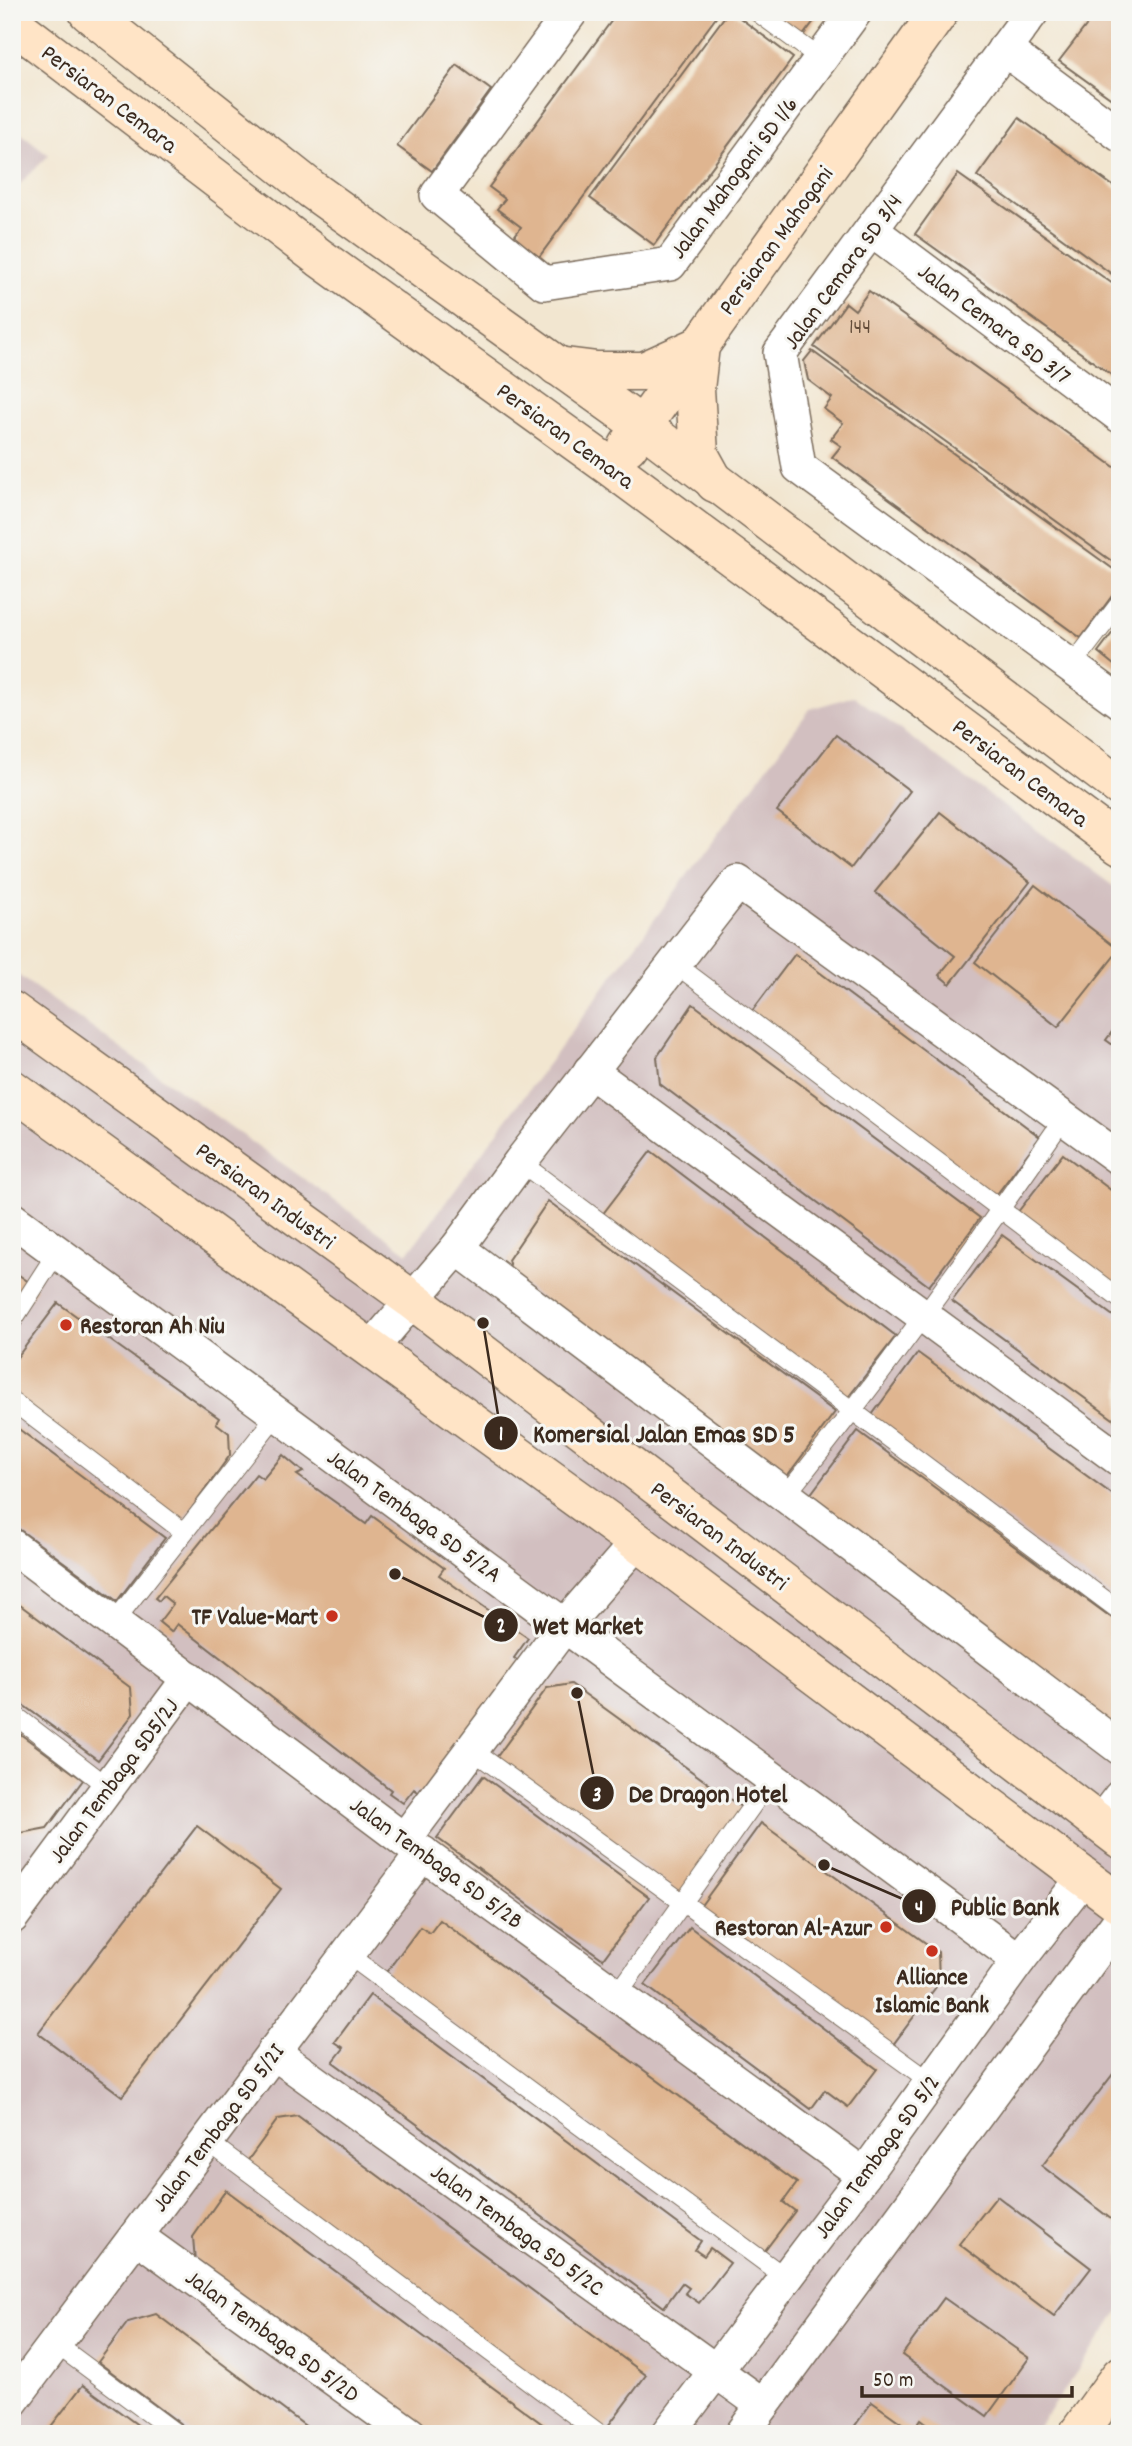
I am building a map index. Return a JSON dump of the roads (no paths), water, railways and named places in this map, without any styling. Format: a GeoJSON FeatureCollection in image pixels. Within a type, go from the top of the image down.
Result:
{"type":"FeatureCollection","features":[{"type":"Feature","properties":{"kind":"street","name":"Persiaran Cemara"},"geometry":{"type":"LineString","coordinates":[[88,12],[311,189],[642,426],[1120,787]]}},
{"type":"Feature","properties":{"kind":"street","name":"Jalan Mahogani SD 1/6"},"geometry":{"type":"LineString","coordinates":[[571,12],[436,195],[544,283],[670,264],[855,12]]}},
{"type":"Feature","properties":{"kind":"street","name":"Persiaran Mahogani"},"geometry":{"type":"LineString","coordinates":[[612,468],[939,12]]}},
{"type":"Feature","properties":{"kind":"street","name":"Jalan Cemara SD 3/4"},"geometry":{"type":"LineString","coordinates":[[1032,12],[780,353],[799,467],[1120,702]]}},
{"type":"Feature","properties":{"kind":"street","name":"Persiaran Cemara"},"geometry":{"type":"LineString","coordinates":[[12,23],[320,258],[612,468],[1120,845]]}},
{"type":"Feature","properties":{"kind":"street"},"geometry":{"type":"LineString","coordinates":[[1004,49],[1120,135]]}},
{"type":"Feature","properties":{"kind":"street","name":"Jalan Cemara SD 3/7"},"geometry":{"type":"LineString","coordinates":[[871,230],[1120,416]]}},
{"type":"Feature","properties":{"kind":"street"},"geometry":{"type":"LineString","coordinates":[[555,366],[597,371],[643,371],[700,346]]}},
{"type":"Feature","properties":{"kind":"street"},"geometry":{"type":"LineString","coordinates":[[700,346],[695,389],[699,454],[715,483]]}},
{"type":"Feature","properties":{"kind":"street"},"geometry":{"type":"LineString","coordinates":[[370,1350],[457,1248],[520,1162],[738,881],[1120,1159]]}},
{"type":"Feature","properties":{"kind":"street","name":"Persiaran Industri"},"geometry":{"type":"LineString","coordinates":[[12,1011],[411,1299],[1113,1820]]}},
{"type":"Feature","properties":{"kind":"street"},"geometry":{"type":"LineString","coordinates":[[590,1071],[1120,1460]]}},
{"type":"Feature","properties":{"kind":"street"},"geometry":{"type":"LineString","coordinates":[[12,1089],[636,1542],[1120,1904]]}},
{"type":"Feature","properties":{"kind":"street","name":"Jalan Tembaga SD 5/2A"},"geometry":{"type":"LineString","coordinates":[[12,1219],[1019,1960]]}},
{"type":"Feature","properties":{"kind":"street"},"geometry":{"type":"LineString","coordinates":[[457,1248],[1120,1748]]}},
{"type":"Feature","properties":{"kind":"street","name":"Jalan Tembaga SD 5/2I"},"geometry":{"type":"LineString","coordinates":[[12,2401],[347,1954],[472,1750],[565,1625],[636,1542]]}},
{"type":"Feature","properties":{"kind":"street","name":"Jalan Tembaga SD 5/2B"},"geometry":{"type":"LineString","coordinates":[[12,1546],[414,1846],[864,2175]]}},
{"type":"Feature","properties":{"kind":"street","name":"Jalan Tembaga SD5/2J"},"geometry":{"type":"LineString","coordinates":[[12,1917],[24,1875],[108,1787],[190,1678]]}},
{"type":"Feature","properties":{"kind":"street","name":"Jalan Tembaga SD 5/2"},"geometry":{"type":"LineString","coordinates":[[668,2434],[864,2175],[1019,1960],[1084,1877]]}},
{"type":"Feature","properties":{"kind":"street"},"geometry":{"type":"LineString","coordinates":[[742,2434],[1120,1920]]}},
{"type":"Feature","properties":{"kind":"street","name":"Jalan Tembaga SD 5/2C"},"geometry":{"type":"LineString","coordinates":[[273,2052],[763,2405]]}},
{"type":"Feature","properties":{"kind":"street","name":"Jalan Tembaga SD 5/2D"},"geometry":{"type":"LineString","coordinates":[[136,2236],[410,2434]]}},
{"type":"Feature","properties":{"kind":"street"},"geometry":{"type":"LineString","coordinates":[[1078,2434],[1120,2376]]}},
{"type":"Feature","properties":{"kind":"lane"},"geometry":{"type":"LineString","coordinates":[[757,12],[821,59]]}},
{"type":"Feature","properties":{"kind":"lane"},"geometry":{"type":"LineString","coordinates":[[1072,667],[1120,603]]}},
{"type":"Feature","properties":{"kind":"lane"},"geometry":{"type":"LineString","coordinates":[[674,962],[1120,1298]]}},
{"type":"Feature","properties":{"kind":"lane"},"geometry":{"type":"LineString","coordinates":[[785,1496],[854,1411],[1064,1118]]}},
{"type":"Feature","properties":{"kind":"lane"},"geometry":{"type":"LineString","coordinates":[[520,1162],[1120,1611]]}},
{"type":"Feature","properties":{"kind":"lane"},"geometry":{"type":"LineString","coordinates":[[12,1322],[57,1252]]}},
{"type":"Feature","properties":{"kind":"lane"},"geometry":{"type":"LineString","coordinates":[[12,1401],[184,1532]]}},
{"type":"Feature","properties":{"kind":"lane"},"geometry":{"type":"LineString","coordinates":[[114,1622],[277,1414]]}},
{"type":"Feature","properties":{"kind":"lane"},"geometry":{"type":"LineString","coordinates":[[12,1713],[108,1787]]}},
{"type":"Feature","properties":{"kind":"lane"},"geometry":{"type":"LineString","coordinates":[[472,1750],[932,2082]]}},
{"type":"Feature","properties":{"kind":"lane"},"geometry":{"type":"LineString","coordinates":[[617,1994],[772,1778]]}},
{"type":"Feature","properties":{"kind":"lane"},"geometry":{"type":"LineString","coordinates":[[347,1954],[786,2278]]}},
{"type":"Feature","properties":{"kind":"lane"},"geometry":{"type":"LineString","coordinates":[[207,2141],[600,2434]]}},
{"type":"Feature","properties":{"kind":"lane"},"geometry":{"type":"LineString","coordinates":[[56,2343],[177,2434]]}},
{"type":"Feature","properties":{"kind":"place","name":"Komersial Jalan Emas SD 5"},"geometry":{"type":"Point","coordinates":[483,1323]}},
{"type":"Feature","properties":{"kind":"place","name":"Restoran Ah Niu"},"geometry":{"type":"Point","coordinates":[66,1325]}},
{"type":"Feature","properties":{"kind":"place","name":"Wet Market"},"geometry":{"type":"Point","coordinates":[395,1574]}},
{"type":"Feature","properties":{"kind":"place","name":"TF Value-Mart"},"geometry":{"type":"Point","coordinates":[332,1616]}},
{"type":"Feature","properties":{"kind":"place","name":"De Dragon Hotel"},"geometry":{"type":"Point","coordinates":[577,1693]}},
{"type":"Feature","properties":{"kind":"place","name":"Public Bank"},"geometry":{"type":"Point","coordinates":[824,1865]}},
{"type":"Feature","properties":{"kind":"place","name":"Restoran Al-Azur"},"geometry":{"type":"Point","coordinates":[886,1927]}},
{"type":"Feature","properties":{"kind":"place","name":"Alliance Islamic Bank"},"geometry":{"type":"Point","coordinates":[932,1951]}}]}
